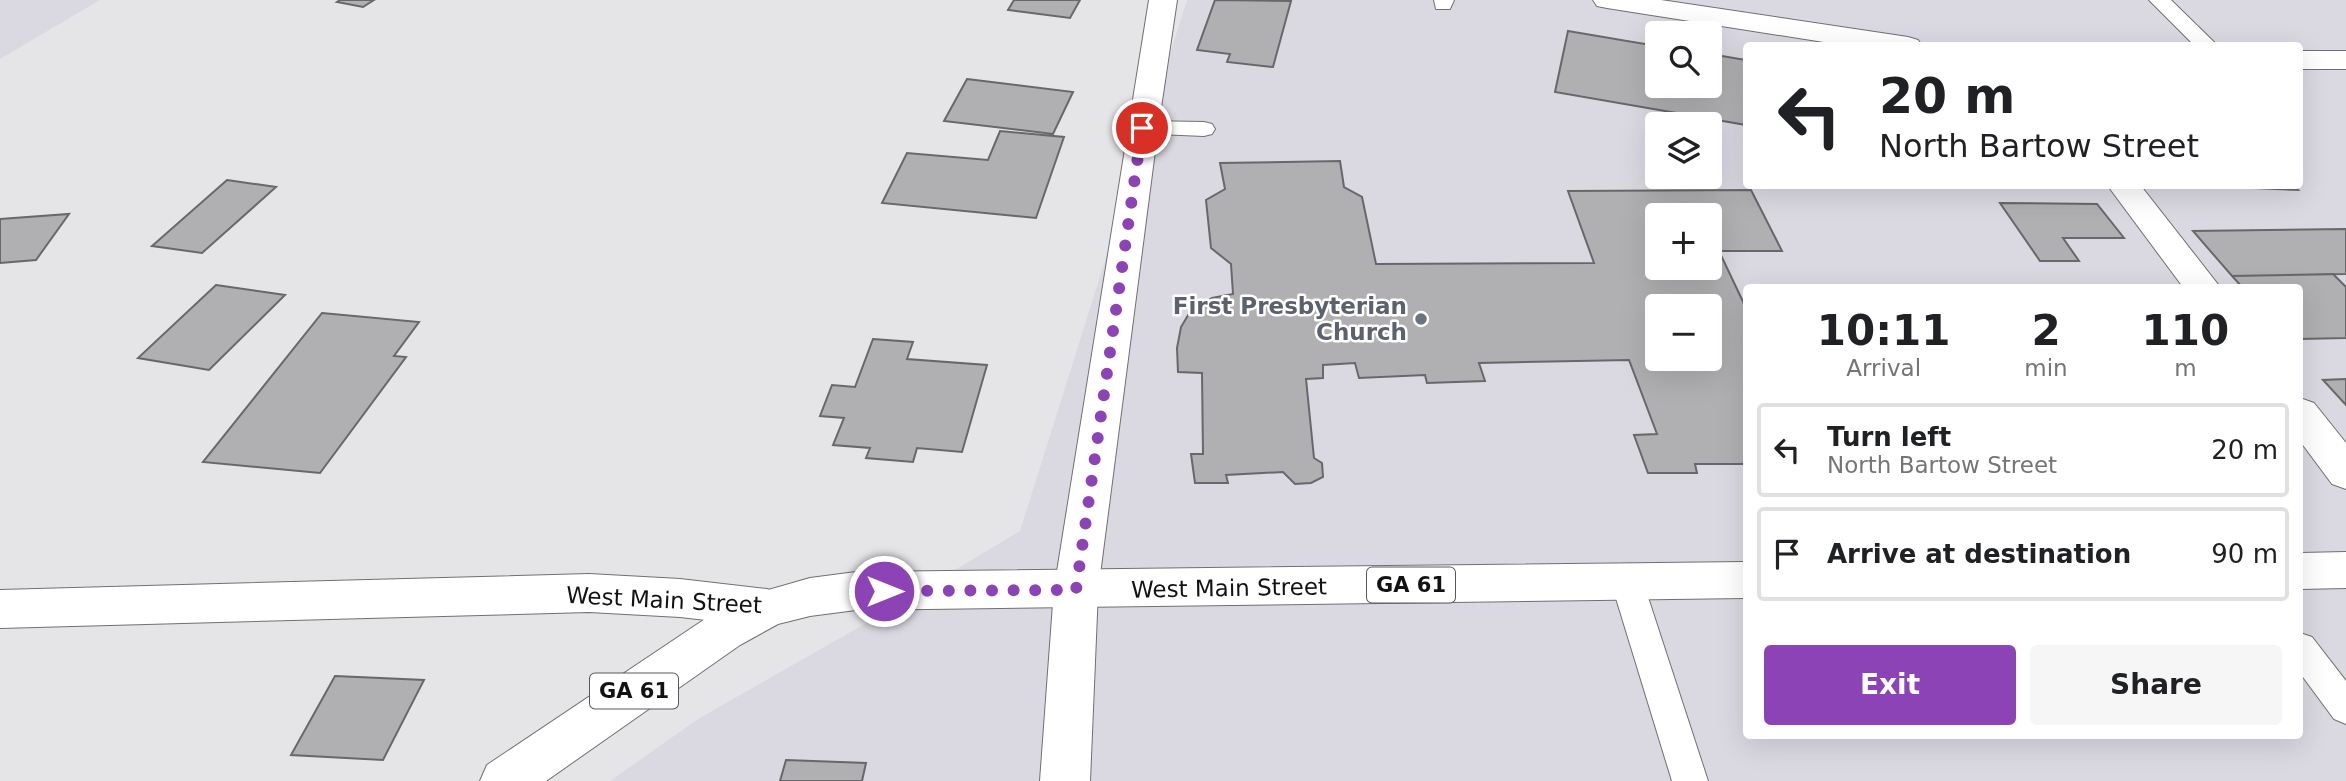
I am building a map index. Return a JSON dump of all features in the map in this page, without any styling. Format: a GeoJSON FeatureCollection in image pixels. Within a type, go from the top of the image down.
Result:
{"type":"FeatureCollection","features":[{"type":"Feature","properties":{"kind":"main road"},"geometry":{"type":"LineString","coordinates":[[1065,781],[1076,590],[1142,128],[1163,0]]}},
{"type":"Feature","properties":{"kind":"main road"},"geometry":{"type":"LineString","coordinates":[[1607,0],[1836,41]]}},
{"type":"Feature","properties":{"kind":"main road"},"geometry":{"type":"LineString","coordinates":[[2303,60],[2346,60]]}},
{"type":"Feature","properties":{"kind":"main road"},"geometry":{"type":"LineString","coordinates":[[2126,189],[2200,284]]}},
{"type":"Feature","properties":{"kind":"main road"},"geometry":{"type":"LineString","coordinates":[[2303,417],[2346,473]]}},
{"type":"Feature","properties":{"kind":"main road"},"geometry":{"type":"LineString","coordinates":[[2303,571],[2346,570]]}},
{"type":"Feature","properties":{"kind":"main road","name":"West Main Street"},"geometry":{"type":"LineString","coordinates":[[0,609],[589,593],[680,598],[767,608],[810,597],[856,591],[1743,580]]}},
{"type":"Feature","properties":{"kind":"main road","name":"GA 61"},"geometry":{"type":"LineString","coordinates":[[505,781],[724,631],[767,608]]}},
{"type":"Feature","properties":{"kind":"lane"},"geometry":{"type":"LineString","coordinates":[[2159,0],[2204,42]]}},
{"type":"Feature","properties":{"kind":"lane"},"geometry":{"type":"LineString","coordinates":[[1142,128],[1204,129]]}},
{"type":"Feature","properties":{"kind":"lane"},"geometry":{"type":"LineString","coordinates":[[1628,582],[1690,781]]}},
{"type":"Feature","properties":{"kind":"lane"},"geometry":{"type":"LineString","coordinates":[[2303,651],[2346,708]]}},
{"type":"Feature","properties":{"kind":"shaded area"},"geometry":{"type":"Polygon","coordinates":[[[0,0],[100,0],[0,59],[0,0]]]}},
{"type":"Feature","properties":{"kind":"shaded area"},"geometry":{"type":"Polygon","coordinates":[[[1187,0],[2346,0],[2346,781],[610,781],[698,719],[1020,531],[1187,0]]]}},
{"type":"Feature","properties":{"kind":"building"},"geometry":{"type":"Polygon","coordinates":[[[374,0],[363,7],[337,2],[374,0]]]}},
{"type":"Feature","properties":{"kind":"building"},"geometry":{"type":"Polygon","coordinates":[[[1014,0],[1080,0],[1070,18],[1008,10],[1014,0]]]}},
{"type":"Feature","properties":{"kind":"building"},"geometry":{"type":"Polygon","coordinates":[[[1215,0],[1291,1],[1273,67],[1227,62],[1230,54],[1197,50],[1215,0]]]}},
{"type":"Feature","properties":{"kind":"building"},"geometry":{"type":"Polygon","coordinates":[[[1568,31],[1645,44],[1645,98],[1722,98],[1722,56],[1743,60],[1743,124],[1722,121],[1722,112],[1671,112],[1555,92],[1568,31]]]}},
{"type":"Feature","properties":{"kind":"building"},"geometry":{"type":"Polygon","coordinates":[[[967,79],[1073,92],[1053,134],[944,121],[967,79]]]}},
{"type":"Feature","properties":{"kind":"building"},"geometry":{"type":"Polygon","coordinates":[[[1000,131],[1064,137],[1036,218],[882,203],[907,153],[988,160],[1000,131]]]}},
{"type":"Feature","properties":{"kind":"building","name":"First Presbyterian Church"},"geometry":{"type":"Polygon","coordinates":[[[1340,161],[1344,187],[1362,197],[1376,264],[1594,263],[1568,191],[1751,190],[1782,251],[1722,251],[1722,203],[1645,203],[1645,280],[1722,280],[1722,257],[1743,302],[1743,464],[1695,464],[1697,473],[1648,473],[1634,435],[1657,434],[1629,360],[1479,363],[1485,381],[1427,383],[1425,375],[1359,378],[1355,363],[1323,365],[1323,378],[1306,379],[1314,458],[1322,463],[1323,477],[1311,483],[1295,484],[1283,472],[1226,475],[1228,483],[1195,483],[1191,454],[1203,454],[1202,373],[1178,372],[1177,348],[1181,327],[1190,312],[1212,298],[1233,294],[1231,264],[1211,248],[1206,200],[1225,189],[1220,163],[1340,161]]]}},
{"type":"Feature","properties":{"kind":"building"},"geometry":{"type":"Polygon","coordinates":[[[227,180],[276,187],[202,253],[152,246],[227,180]]]}},
{"type":"Feature","properties":{"kind":"building"},"geometry":{"type":"Polygon","coordinates":[[[2000,203],[2097,204],[2124,238],[2063,238],[2079,261],[2040,261],[2000,203]]]}},
{"type":"Feature","properties":{"kind":"building"},"geometry":{"type":"Polygon","coordinates":[[[69,214],[36,260],[0,263],[0,219],[69,214]]]}},
{"type":"Feature","properties":{"kind":"building"},"geometry":{"type":"Polygon","coordinates":[[[2346,229],[2346,274],[2232,276],[2193,231],[2346,229]]]}},
{"type":"Feature","properties":{"kind":"building"},"geometry":{"type":"Polygon","coordinates":[[[2333,274],[2346,287],[2346,338],[2303,339],[2303,284],[2239,284],[2232,276],[2333,274]]]}},
{"type":"Feature","properties":{"kind":"building"},"geometry":{"type":"Polygon","coordinates":[[[216,285],[285,295],[209,370],[138,358],[216,285]]]}},
{"type":"Feature","properties":{"kind":"building"},"geometry":{"type":"Polygon","coordinates":[[[322,313],[419,322],[394,356],[406,357],[320,473],[203,462],[322,313]]]}},
{"type":"Feature","properties":{"kind":"building"},"geometry":{"type":"Polygon","coordinates":[[[873,339],[913,342],[907,359],[987,365],[962,452],[917,448],[913,462],[866,458],[870,448],[833,445],[844,418],[820,416],[832,385],[855,387],[873,339]]]}},
{"type":"Feature","properties":{"kind":"building"},"geometry":{"type":"Polygon","coordinates":[[[2346,379],[2346,405],[2323,380],[2346,379]]]}},
{"type":"Feature","properties":{"kind":"building"},"geometry":{"type":"Polygon","coordinates":[[[335,676],[424,680],[383,760],[291,755],[335,676]]]}},
{"type":"Feature","properties":{"kind":"building"},"geometry":{"type":"Polygon","coordinates":[[[786,760],[866,763],[862,781],[780,781],[786,760]]]}},
{"type":"Feature","properties":{"kind":"place","name":"First Presbyterian Church"},"geometry":{"type":"Point","coordinates":[1421,319]}},
{"type":"Feature","properties":{"kind":"route"},"geometry":{"type":"LineString","coordinates":[[884,591],[1076,590],[1142,128]]}}]}
